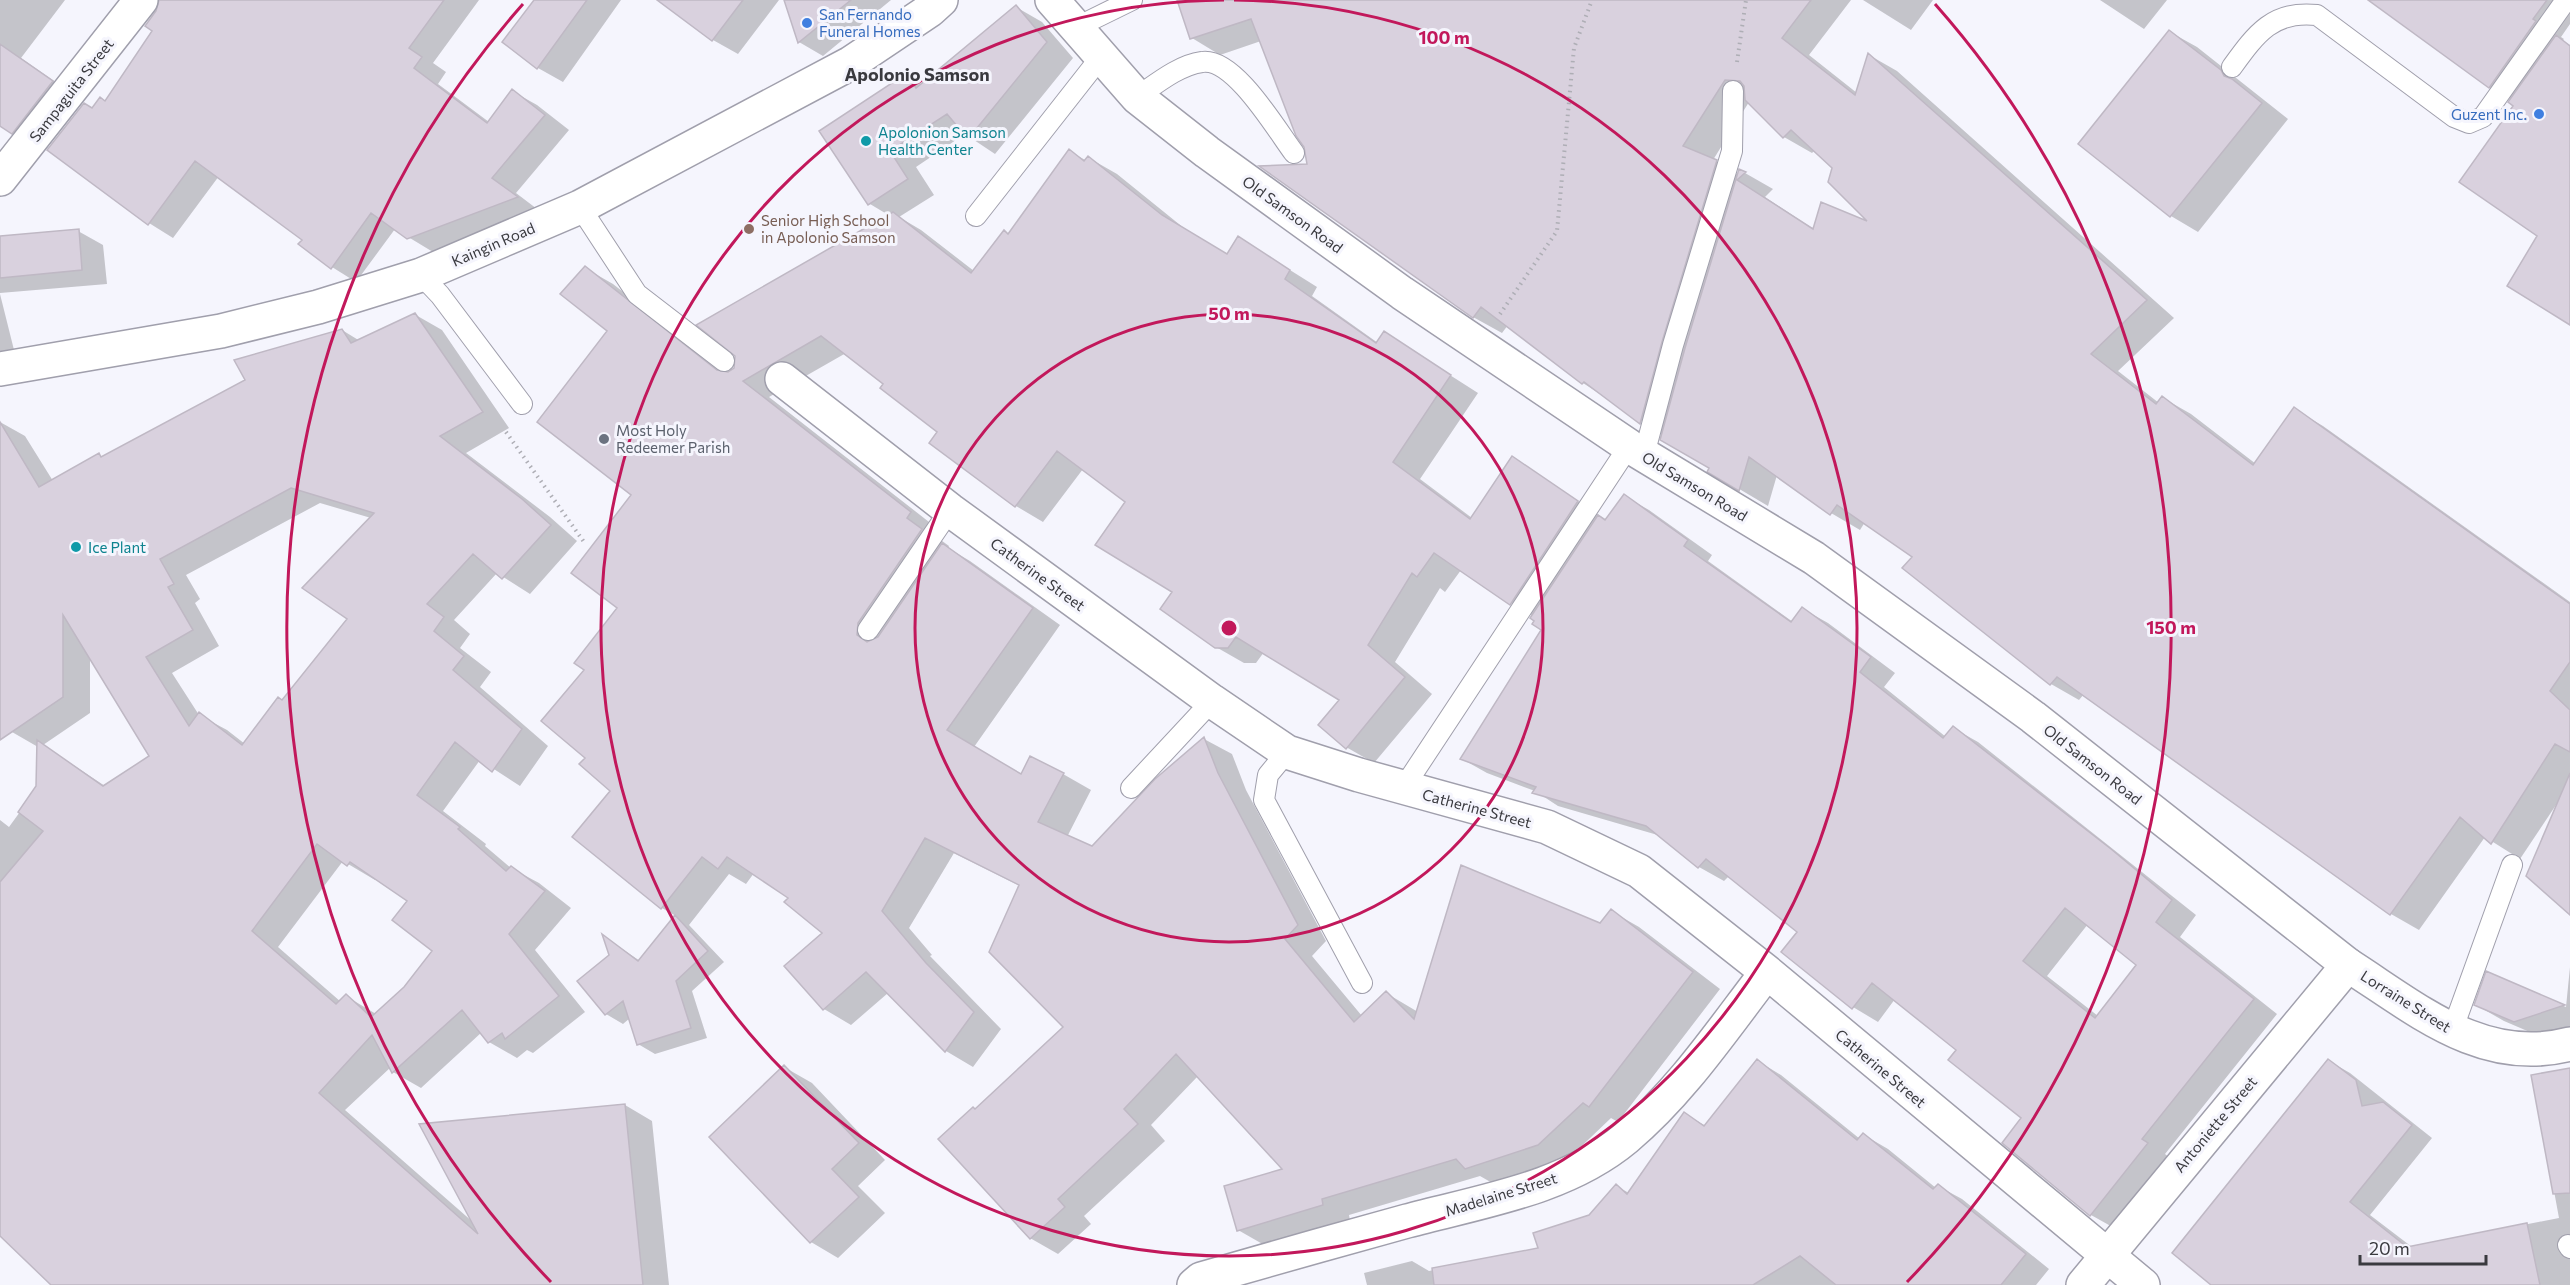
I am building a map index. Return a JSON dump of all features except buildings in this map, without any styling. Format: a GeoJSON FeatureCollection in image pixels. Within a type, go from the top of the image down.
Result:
{"type":"FeatureCollection","features":[{"type":"Feature","properties":{"kind":"street","name":"Kaingin Road"},"geometry":{"type":"LineString","coordinates":[[0,369],[221,331],[318,307],[421,275],[580,207],[851,63],[930,10],[940,0]]}},
{"type":"Feature","properties":{"kind":"street","name":"Old Samson Road"},"geometry":{"type":"LineString","coordinates":[[1052,0],[1100,58],[1137,97],[1207,152],[1402,293],[1636,450],[1814,558],[2033,717],[2348,965]]}},
{"type":"Feature","properties":{"kind":"street","name":"Sampaguita Street"},"geometry":{"type":"LineString","coordinates":[[0,179],[132,3]]}},
{"type":"Feature","properties":{"kind":"street","name":"Catherine Street"},"geometry":{"type":"LineString","coordinates":[[782,379],[950,510],[1212,701],[1287,752],[1547,827],[1639,871],[1767,972],[2143,1285]]}},
{"type":"Feature","properties":{"kind":"street","name":"Lorraine Street"},"geometry":{"type":"LineString","coordinates":[[2348,965],[2452,1031],[2500,1048],[2548,1050],[2570,1044]]}},
{"type":"Feature","properties":{"kind":"street","name":"Antoniette Street"},"geometry":{"type":"LineString","coordinates":[[2083,1285],[2348,965]]}},
{"type":"Feature","properties":{"kind":"street","name":"Madelaine Street"},"geometry":{"type":"LineString","coordinates":[[1194,1285],[1201,1279],[1303,1249],[1535,1187],[1580,1169],[1625,1139],[1672,1093],[1767,972]]}},
{"type":"Feature","properties":{"kind":"lane"},"geometry":{"type":"LineString","coordinates":[[1075,28],[1132,0]]}},
{"type":"Feature","properties":{"kind":"lane"},"geometry":{"type":"LineString","coordinates":[[2232,67],[2257,33],[2274,21],[2302,14],[2317,15],[2454,117],[2469,123],[2483,117],[2566,0]]}},
{"type":"Feature","properties":{"kind":"lane"},"geometry":{"type":"LineString","coordinates":[[976,216],[1100,58]]}},
{"type":"Feature","properties":{"kind":"lane"},"geometry":{"type":"LineString","coordinates":[[1137,97],[1173,74],[1199,62],[1209,61],[1220,64],[1241,83],[1294,153]]}},
{"type":"Feature","properties":{"kind":"lane"},"geometry":{"type":"LineString","coordinates":[[1404,787],[1636,450],[1673,345],[1732,151],[1733,91]]}},
{"type":"Feature","properties":{"kind":"lane"},"geometry":{"type":"LineString","coordinates":[[580,207],[637,294],[724,361]]}},
{"type":"Feature","properties":{"kind":"lane"},"geometry":{"type":"LineString","coordinates":[[421,275],[440,295],[522,404]]}},
{"type":"Feature","properties":{"kind":"lane"},"geometry":{"type":"LineString","coordinates":[[868,630],[950,510]]}},
{"type":"Feature","properties":{"kind":"lane"},"geometry":{"type":"LineString","coordinates":[[1131,788],[1212,701]]}},
{"type":"Feature","properties":{"kind":"lane"},"geometry":{"type":"LineString","coordinates":[[1287,752],[1268,775],[1264,800],[1362,983]]}},
{"type":"Feature","properties":{"kind":"lane"},"geometry":{"type":"LineString","coordinates":[[2452,1031],[2512,865]]}},
{"type":"Feature","properties":{"kind":"path"},"geometry":{"type":"LineString","coordinates":[[1495,321],[1557,231],[1574,48],[1592,0]]}},
{"type":"Feature","properties":{"kind":"path"},"geometry":{"type":"LineString","coordinates":[[1733,91],[1746,0]]}},
{"type":"Feature","properties":{"kind":"place","name":"San Fernando Funeral Homes"},"geometry":{"type":"Point","coordinates":[807,23]}},
{"type":"Feature","properties":{"kind":"place","name":"Guzent Inc."},"geometry":{"type":"Point","coordinates":[2539,114]}},
{"type":"Feature","properties":{"kind":"place","name":"Apolonion Samson Health Center"},"geometry":{"type":"Point","coordinates":[866,141]}},
{"type":"Feature","properties":{"kind":"place","name":"Senior High School in Apolonio Samson"},"geometry":{"type":"Point","coordinates":[749,229]}},
{"type":"Feature","properties":{"kind":"place","name":"Most Holy Redeemer Parish"},"geometry":{"type":"Point","coordinates":[604,439]}},
{"type":"Feature","properties":{"kind":"place","name":"Ice Plant"},"geometry":{"type":"Point","coordinates":[76,547]}},
{"type":"Feature","properties":{"kind":"district","name":"Apolonio Samson"},"geometry":{"type":"Point","coordinates":[917,74]}}]}
